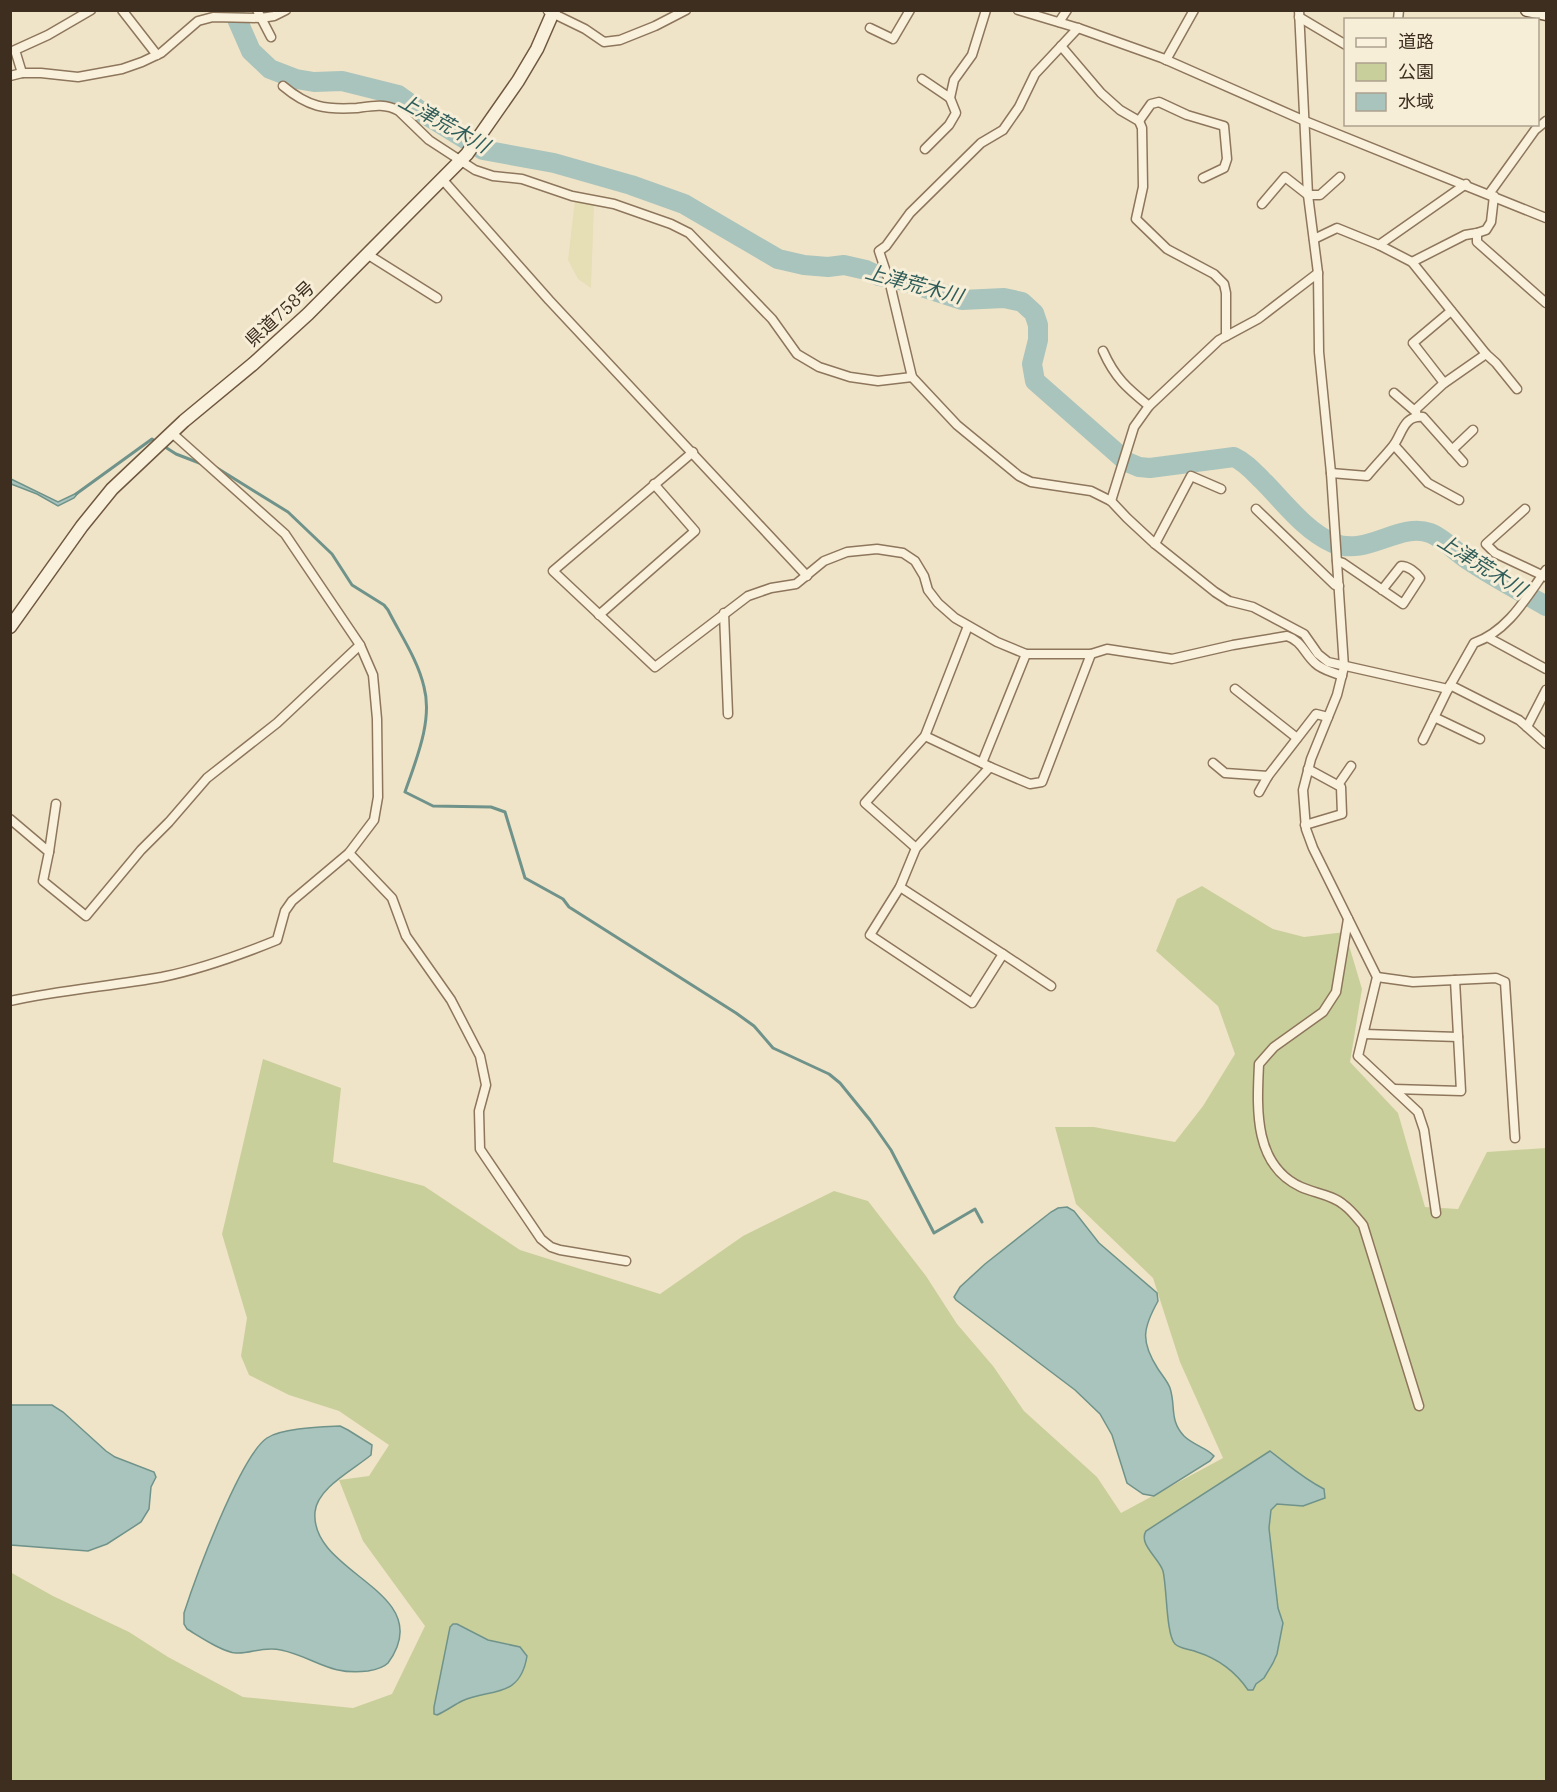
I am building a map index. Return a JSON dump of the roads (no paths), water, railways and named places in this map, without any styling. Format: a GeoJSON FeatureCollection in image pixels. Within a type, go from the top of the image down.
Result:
{"type":"FeatureCollection","features":[{"type":"Feature","properties":{"kind":"main road","name":"県道758号"},"geometry":{"type":"LineString","coordinates":[[10,627],[82,526],[112,489],[184,421],[238,377],[308,314],[463,158],[523,74],[552,11]]}},
{"type":"Feature","properties":{"kind":"main road"},"geometry":{"type":"LineString","coordinates":[[1531,13],[1546,14]]}},
{"type":"Feature","properties":{"kind":"street"},"geometry":{"type":"LineString","coordinates":[[22,73],[15,50],[48,35],[91,10]]}},
{"type":"Feature","properties":{"kind":"street"},"geometry":{"type":"LineString","coordinates":[[10,76],[22,73],[78,77],[122,69],[157,55],[198,21],[213,17],[274,16],[286,10]]}},
{"type":"Feature","properties":{"kind":"street"},"geometry":{"type":"LineString","coordinates":[[552,11],[604,42],[620,40],[686,10]]}},
{"type":"Feature","properties":{"kind":"street"},"geometry":{"type":"LineString","coordinates":[[870,28],[893,39],[910,10]]}},
{"type":"Feature","properties":{"kind":"street"},"geometry":{"type":"LineString","coordinates":[[950,98],[954,80],[972,56],[986,10]]}},
{"type":"Feature","properties":{"kind":"street"},"geometry":{"type":"LineString","coordinates":[[1018,10],[1078,28],[1166,60],[1305,120],[1546,218]]}},
{"type":"Feature","properties":{"kind":"street"},"geometry":{"type":"LineString","coordinates":[[1059,22],[1067,10]]}},
{"type":"Feature","properties":{"kind":"street"},"geometry":{"type":"LineString","coordinates":[[1166,60],[1194,10]]}},
{"type":"Feature","properties":{"kind":"street"},"geometry":{"type":"LineString","coordinates":[[128,12],[157,55]]}},
{"type":"Feature","properties":{"kind":"street"},"geometry":{"type":"LineString","coordinates":[[1299,14],[1344,44]]}},
{"type":"Feature","properties":{"kind":"street"},"geometry":{"type":"LineString","coordinates":[[1299,14],[1308,195],[1318,273],[1319,352],[1331,473],[1343,671],[1337,695],[1308,769],[1303,790],[1305,825],[1313,848],[1377,977],[1358,1056],[1418,1112],[1424,1130],[1436,1213]]}},
{"type":"Feature","properties":{"kind":"street"},"geometry":{"type":"LineString","coordinates":[[258,15],[271,37]]}},
{"type":"Feature","properties":{"kind":"street"},"geometry":{"type":"LineString","coordinates":[[1078,28],[1035,74],[1019,107],[1003,130],[981,143],[910,213],[886,246],[879,251],[890,284],[912,377],[957,425],[1019,476],[1031,482],[1091,491],[1112,501],[1155,544],[1229,601],[1253,607],[1291,626],[1304,634],[1318,654],[1343,671]]}},
{"type":"Feature","properties":{"kind":"street"},"geometry":{"type":"LineString","coordinates":[[1061,46],[1101,93],[1120,110],[1138,121],[1142,128],[1143,187],[1136,219],[1167,249],[1214,273],[1224,285],[1226,336]]}},
{"type":"Feature","properties":{"kind":"street"},"geometry":{"type":"LineString","coordinates":[[922,79],[950,98],[956,113],[949,125],[925,149]]}},
{"type":"Feature","properties":{"kind":"street"},"geometry":{"type":"LineString","coordinates":[[284,86],[300,100],[321,107],[355,108],[381,105],[393,107],[429,140],[463,158],[475,170],[493,176],[522,179],[572,196],[614,204],[680,228],[689,233],[772,319],[796,354],[819,367],[850,377],[878,381],[912,377]]}},
{"type":"Feature","properties":{"kind":"street"},"geometry":{"type":"LineString","coordinates":[[1138,121],[1150,104],[1159,102],[1187,115],[1224,126],[1227,159],[1224,168],[1203,178]]}},
{"type":"Feature","properties":{"kind":"street"},"geometry":{"type":"LineString","coordinates":[[1412,262],[1437,247],[1465,235],[1486,230],[1491,222],[1491,195],[1535,130],[1546,121]]}},
{"type":"Feature","properties":{"kind":"street"},"geometry":{"type":"LineString","coordinates":[[1262,204],[1285,177],[1308,195],[1320,195],[1340,177]]}},
{"type":"Feature","properties":{"kind":"street"},"geometry":{"type":"LineString","coordinates":[[442,179],[549,300],[807,576]]}},
{"type":"Feature","properties":{"kind":"street"},"geometry":{"type":"LineString","coordinates":[[1379,245],[1466,184]]}},
{"type":"Feature","properties":{"kind":"street"},"geometry":{"type":"LineString","coordinates":[[1314,239],[1337,228],[1379,245],[1412,262],[1517,389]]}},
{"type":"Feature","properties":{"kind":"street"},"geometry":{"type":"LineString","coordinates":[[1477,233],[1477,242],[1546,303]]}},
{"type":"Feature","properties":{"kind":"street"},"geometry":{"type":"LineString","coordinates":[[367,254],[438,298]]}},
{"type":"Feature","properties":{"kind":"street"},"geometry":{"type":"LineString","coordinates":[[1112,501],[1134,427],[1149,406],[1219,340],[1258,319],[1318,273]]}},
{"type":"Feature","properties":{"kind":"street"},"geometry":{"type":"LineString","coordinates":[[1444,384],[1413,343],[1451,311]]}},
{"type":"Feature","properties":{"kind":"street"},"geometry":{"type":"LineString","coordinates":[[1103,351],[1112,371],[1149,406]]}},
{"type":"Feature","properties":{"kind":"street"},"geometry":{"type":"LineString","coordinates":[[1331,473],[1367,476],[1394,445],[1401,429],[1444,384],[1486,354]]}},
{"type":"Feature","properties":{"kind":"street"},"geometry":{"type":"LineString","coordinates":[[1394,393],[1422,417],[1463,462]]}},
{"type":"Feature","properties":{"kind":"street"},"geometry":{"type":"LineString","coordinates":[[1452,450],[1473,430]]}},
{"type":"Feature","properties":{"kind":"street"},"geometry":{"type":"LineString","coordinates":[[10,1001],[48,993],[161,977],[201,967],[277,940],[285,911],[292,901],[349,853],[374,820],[378,797],[377,719],[373,675],[360,645],[285,534],[172,433]]}},
{"type":"Feature","properties":{"kind":"street"},"geometry":{"type":"LineString","coordinates":[[1394,445],[1428,483],[1459,500]]}},
{"type":"Feature","properties":{"kind":"street"},"geometry":{"type":"LineString","coordinates":[[693,452],[553,571],[656,667],[748,596],[771,588],[796,584],[824,561],[847,552],[877,549],[903,553],[915,561],[924,576],[928,590],[938,603],[968,626],[997,642],[1026,654],[1091,654],[1107,649],[1172,659],[1287,636],[1295,638],[1320,668],[1449,687],[1520,720],[1546,744]]}},
{"type":"Feature","properties":{"kind":"street"},"geometry":{"type":"LineString","coordinates":[[1155,544],[1191,476],[1221,489]]}},
{"type":"Feature","properties":{"kind":"street"},"geometry":{"type":"LineString","coordinates":[[599,615],[695,531],[654,484]]}},
{"type":"Feature","properties":{"kind":"street"},"geometry":{"type":"LineString","coordinates":[[1256,509],[1339,586]]}},
{"type":"Feature","properties":{"kind":"street"},"geometry":{"type":"LineString","coordinates":[[1423,740],[1474,643],[1489,638],[1520,608],[1545,574],[1495,553],[1486,544],[1526,509]]}},
{"type":"Feature","properties":{"kind":"street"},"geometry":{"type":"LineString","coordinates":[[1337,561],[1403,604],[1420,578],[1412,570],[1401,566],[1382,590]]}},
{"type":"Feature","properties":{"kind":"street"},"geometry":{"type":"LineString","coordinates":[[724,613],[728,714]]}},
{"type":"Feature","properties":{"kind":"street"},"geometry":{"type":"LineString","coordinates":[[916,848],[865,803],[925,736],[968,626]]}},
{"type":"Feature","properties":{"kind":"street"},"geometry":{"type":"LineString","coordinates":[[1489,638],[1546,669]]}},
{"type":"Feature","properties":{"kind":"street"},"geometry":{"type":"LineString","coordinates":[[56,804],[50,852],[43,881],[87,916],[139,853],[207,778],[277,723],[360,645]]}},
{"type":"Feature","properties":{"kind":"street"},"geometry":{"type":"LineString","coordinates":[[1003,954],[972,1003],[870,935],[900,887],[916,848],[986,765],[1026,654]]}},
{"type":"Feature","properties":{"kind":"street"},"geometry":{"type":"LineString","coordinates":[[925,736],[1030,784],[1042,783],[1091,654]]}},
{"type":"Feature","properties":{"kind":"street"},"geometry":{"type":"LineString","coordinates":[[1236,689],[1296,738]]}},
{"type":"Feature","properties":{"kind":"street"},"geometry":{"type":"LineString","coordinates":[[1527,727],[1546,690]]}},
{"type":"Feature","properties":{"kind":"street"},"geometry":{"type":"LineString","coordinates":[[1259,792],[1268,776],[1316,714],[1328,717]]}},
{"type":"Feature","properties":{"kind":"street"},"geometry":{"type":"LineString","coordinates":[[1434,717],[1480,739]]}},
{"type":"Feature","properties":{"kind":"street"},"geometry":{"type":"LineString","coordinates":[[1213,763],[1225,773],[1268,776]]}},
{"type":"Feature","properties":{"kind":"street"},"geometry":{"type":"LineString","coordinates":[[1338,785],[1351,766]]}},
{"type":"Feature","properties":{"kind":"street"},"geometry":{"type":"LineString","coordinates":[[1305,825],[1342,814],[1341,787],[1308,769]]}},
{"type":"Feature","properties":{"kind":"street"},"geometry":{"type":"LineString","coordinates":[[10,819],[50,852]]}},
{"type":"Feature","properties":{"kind":"street"},"geometry":{"type":"LineString","coordinates":[[349,853],[392,898],[406,936],[451,1000],[480,1056],[486,1085],[479,1111],[480,1149],[542,1239],[551,1247],[626,1261]]}},
{"type":"Feature","properties":{"kind":"street"},"geometry":{"type":"LineString","coordinates":[[900,887],[1051,986]]}},
{"type":"Feature","properties":{"kind":"street"},"geometry":{"type":"LineString","coordinates":[[1348,919],[1336,992],[1323,1012],[1274,1047],[1259,1064],[1258,1095],[1262,1144],[1275,1168],[1298,1186],[1343,1203],[1363,1225],[1419,1406]]}},
{"type":"Feature","properties":{"kind":"street"},"geometry":{"type":"LineString","coordinates":[[1377,977],[1413,982],[1496,978],[1505,982],[1515,1138]]}},
{"type":"Feature","properties":{"kind":"street"},"geometry":{"type":"LineString","coordinates":[[1394,1089],[1461,1091],[1455,980]]}},
{"type":"Feature","properties":{"kind":"street"},"geometry":{"type":"LineString","coordinates":[[1364,1034],[1458,1037]]}},
{"type":"Feature","properties":{"kind":"water"},"geometry":{"type":"Polygon","coordinates":[[[11,479],[58,502],[79,492],[74,498],[58,506],[37,494],[11,484],[11,479]]]}},
{"type":"Feature","properties":{"kind":"water"},"geometry":{"type":"Polygon","coordinates":[[[1067,1207],[1074,1211],[1099,1243],[1157,1293],[1158,1301],[1147,1327],[1148,1350],[1170,1388],[1179,1430],[1188,1439],[1214,1456],[1210,1461],[1154,1496],[1143,1494],[1127,1483],[1112,1435],[1100,1414],[1075,1390],[954,1297],[960,1287],[985,1264],[1051,1212],[1067,1207]]]}},
{"type":"Feature","properties":{"kind":"water"},"geometry":{"type":"Polygon","coordinates":[[[11,1405],[52,1405],[115,1457],[154,1472],[156,1477],[151,1487],[149,1509],[141,1522],[107,1544],[88,1551],[11,1545],[11,1405]]]}},
{"type":"Feature","properties":{"kind":"water"},"geometry":{"type":"Polygon","coordinates":[[[340,1426],[372,1445],[371,1455],[337,1480],[322,1495],[315,1512],[318,1532],[329,1549],[380,1594],[393,1609],[400,1627],[397,1647],[388,1663],[378,1669],[354,1672],[332,1668],[281,1650],[230,1652],[187,1629],[184,1624],[184,1613],[198,1574],[219,1520],[244,1468],[256,1449],[267,1438],[282,1432],[340,1426]]]}},
{"type":"Feature","properties":{"kind":"water"},"geometry":{"type":"Polygon","coordinates":[[[1270,1451],[1302,1476],[1324,1489],[1325,1498],[1303,1506],[1277,1504],[1271,1510],[1269,1528],[1278,1608],[1283,1623],[1273,1663],[1253,1690],[1248,1690],[1232,1671],[1219,1662],[1175,1644],[1168,1621],[1163,1571],[1147,1546],[1144,1536],[1146,1531],[1270,1451]]]}},
{"type":"Feature","properties":{"kind":"water"},"geometry":{"type":"Polygon","coordinates":[[[453,1624],[488,1640],[520,1647],[527,1656],[523,1670],[511,1686],[462,1701],[437,1715],[434,1714],[434,1707],[450,1627],[453,1624]]]}},
{"type":"Feature","properties":{"kind":"waterway","name":"上津荒木川"},"geometry":{"type":"LineString","coordinates":[[233,10],[251,51],[270,69],[296,79],[314,82],[342,81],[398,95],[483,150],[554,163],[631,185],[684,204],[778,259],[804,265],[828,267],[844,265],[962,300],[1004,298],[1022,302],[1034,313],[1038,325],[1038,340],[1032,364],[1035,381],[1127,462],[1139,467],[1150,468],[1234,457],[1252,470],[1313,531],[1333,543],[1358,546],[1407,532],[1430,533],[1477,566],[1546,606]]}},
{"type":"Feature","properties":{"kind":"waterway"},"geometry":{"type":"LineString","coordinates":[[76,494],[152,439],[156,442]]}},
{"type":"Feature","properties":{"kind":"waterway"},"geometry":{"type":"LineString","coordinates":[[162,445],[176,454],[202,464]]}},
{"type":"Feature","properties":{"kind":"waterway"},"geometry":{"type":"LineString","coordinates":[[217,468],[288,512],[332,554],[352,585],[384,605],[388,610],[418,667],[426,700],[422,740],[405,792],[433,806],[491,807],[505,812],[525,878],[563,899],[569,907],[736,1013],[754,1026],[773,1048],[829,1074],[840,1083],[891,1150],[934,1233],[975,1209],[982,1222]]}}]}
